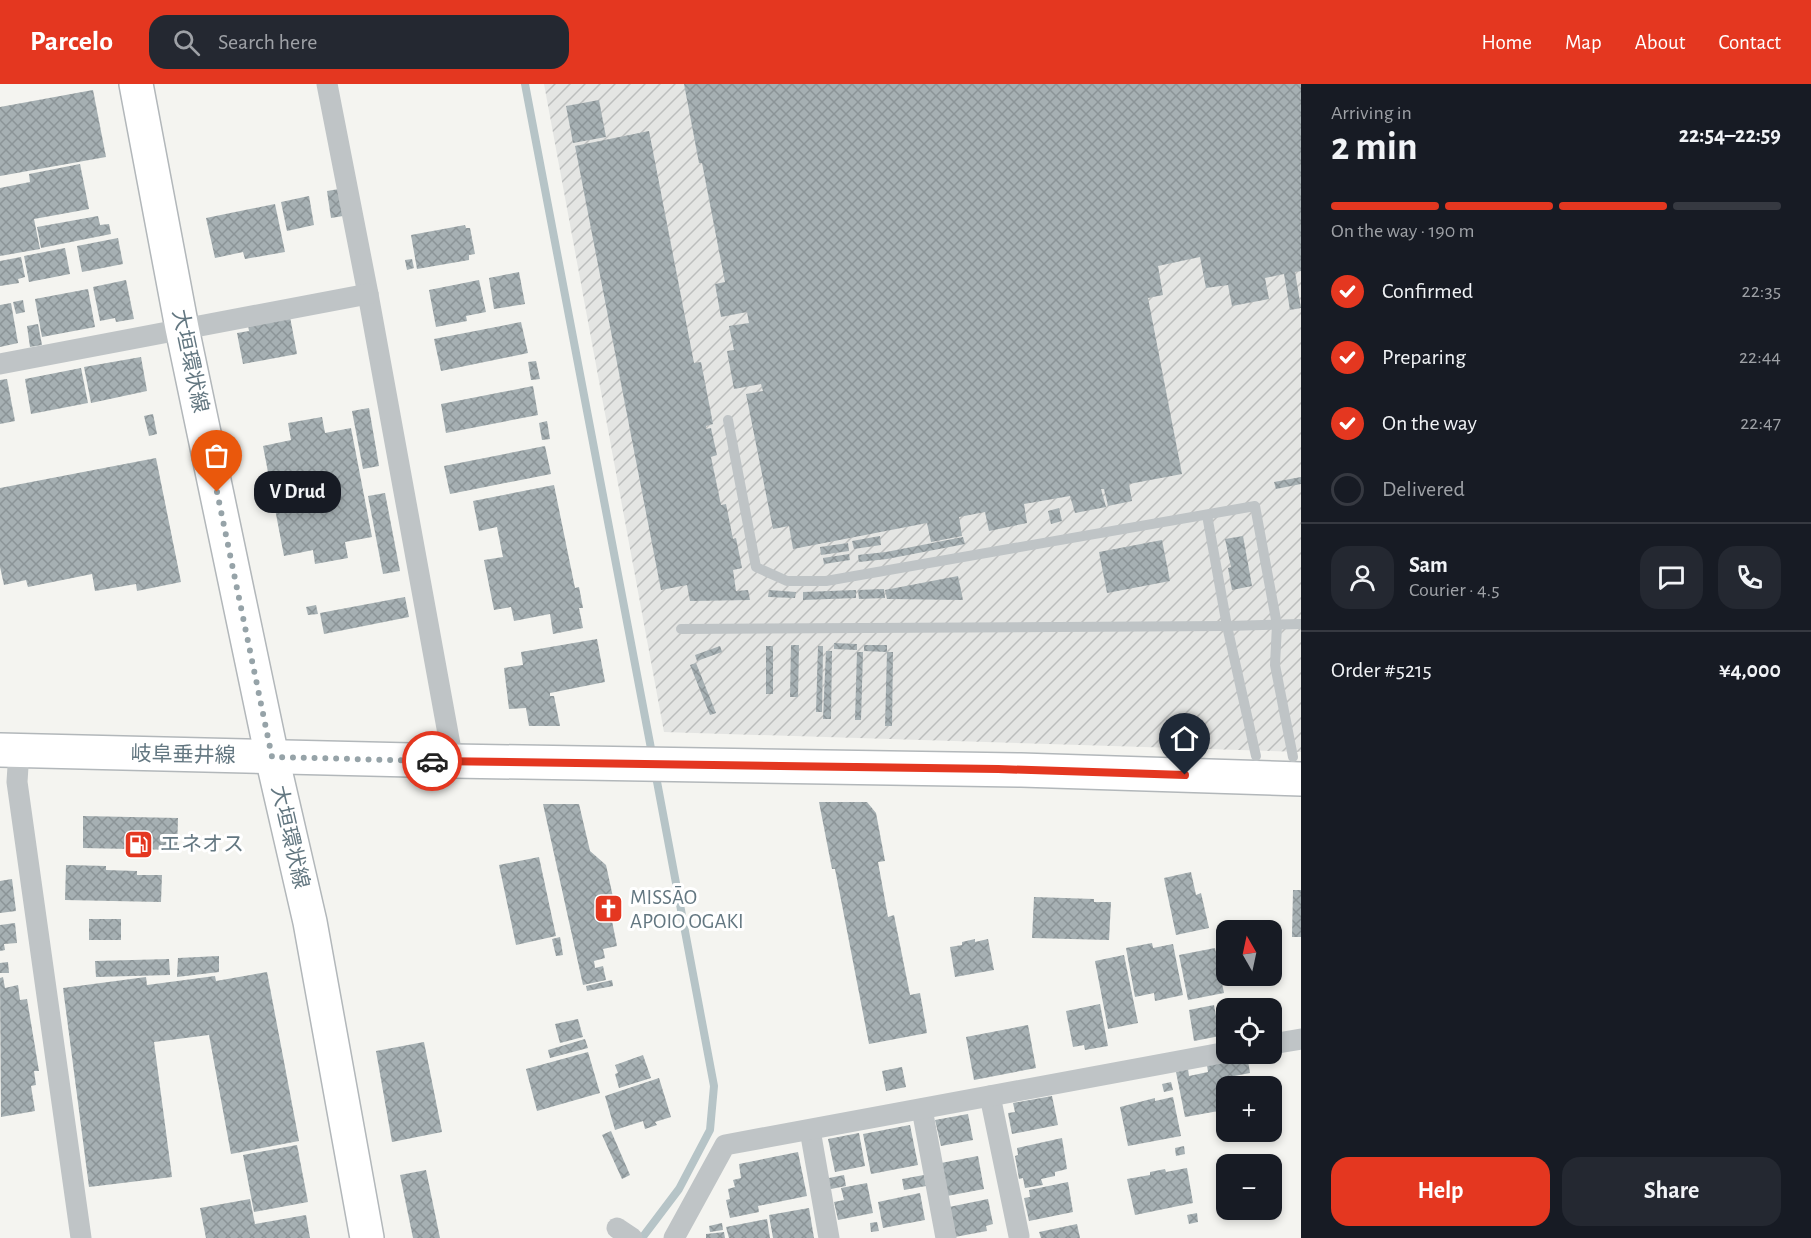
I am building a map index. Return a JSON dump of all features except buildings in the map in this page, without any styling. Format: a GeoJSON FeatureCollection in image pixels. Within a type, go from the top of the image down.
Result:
{"type":"FeatureCollection","features":[{"type":"Feature","properties":{"kind":"main road","name":"大垣環状線"},"geometry":{"type":"LineString","coordinates":[[136,84],[183,328],[272,757],[310,922],[367,1238]]}},
{"type":"Feature","properties":{"kind":"main road","name":"岐阜垂井線"},"geometry":{"type":"LineString","coordinates":[[9,750],[453,761],[1021,770],[1297,768]]}},
{"type":"Feature","properties":{"kind":"street"},"geometry":{"type":"LineString","coordinates":[[327,84],[368,294],[453,761]]}},
{"type":"Feature","properties":{"kind":"street"},"geometry":{"type":"LineString","coordinates":[[0,364],[368,294]]}},
{"type":"Feature","properties":{"kind":"street"},"geometry":{"type":"LineString","coordinates":[[9,750],[17,782],[81,1238]]}},
{"type":"Feature","properties":{"kind":"street"},"geometry":{"type":"LineString","coordinates":[[1282,1042],[1301,1039]]}},
{"type":"Feature","properties":{"kind":"street"},"geometry":{"type":"LineString","coordinates":[[674,1238],[725,1145],[1216,1054]]}},
{"type":"Feature","properties":{"kind":"street"},"geometry":{"type":"LineString","coordinates":[[990,1096],[1019,1236]]}},
{"type":"Feature","properties":{"kind":"street"},"geometry":{"type":"LineString","coordinates":[[922,1109],[946,1238]]}},
{"type":"Feature","properties":{"kind":"street"},"geometry":{"type":"LineString","coordinates":[[810,1130],[829,1238]]}},
{"type":"Feature","properties":{"kind":"lane"},"geometry":{"type":"LineString","coordinates":[[728,420],[756,567],[787,581],[826,581],[1255,506],[1277,625],[1275,666],[1297,768]]}},
{"type":"Feature","properties":{"kind":"lane"},"geometry":{"type":"LineString","coordinates":[[1207,515],[1227,626],[1256,756]]}},
{"type":"Feature","properties":{"kind":"lane"},"geometry":{"type":"LineString","coordinates":[[681,629],[1301,624]]}},
{"type":"Feature","properties":{"kind":"shaded area"},"geometry":{"type":"Polygon","coordinates":[[[544,84],[1301,84],[1301,752],[664,732],[544,84]]]}},
{"type":"Feature","properties":{"kind":"waterway"},"geometry":{"type":"LineString","coordinates":[[525,84],[653,759]]}},
{"type":"Feature","properties":{"kind":"waterway"},"geometry":{"type":"LineString","coordinates":[[642,1238],[679,1189],[710,1130],[714,1086],[655,771]]}},
{"type":"Feature","properties":{"kind":"way so far"},"geometry":{"type":"LineString","coordinates":[[217,492],[272,757],[432,761]]}},
{"type":"Feature","properties":{"kind":"place","name":"V Drud"},"geometry":{"type":"Point","coordinates":[217,492]}},
{"type":"Feature","properties":{"kind":"place","name":"エネオス"},"geometry":{"type":"Point","coordinates":[139,844]}},
{"type":"Feature","properties":{"kind":"place","name":"MISSĀO APOIO OGAKI"},"geometry":{"type":"Point","coordinates":[609,909]}},
{"type":"Feature","properties":{"kind":"route"},"geometry":{"type":"LineString","coordinates":[[432,761],[998,769],[1185,775]]}}]}
